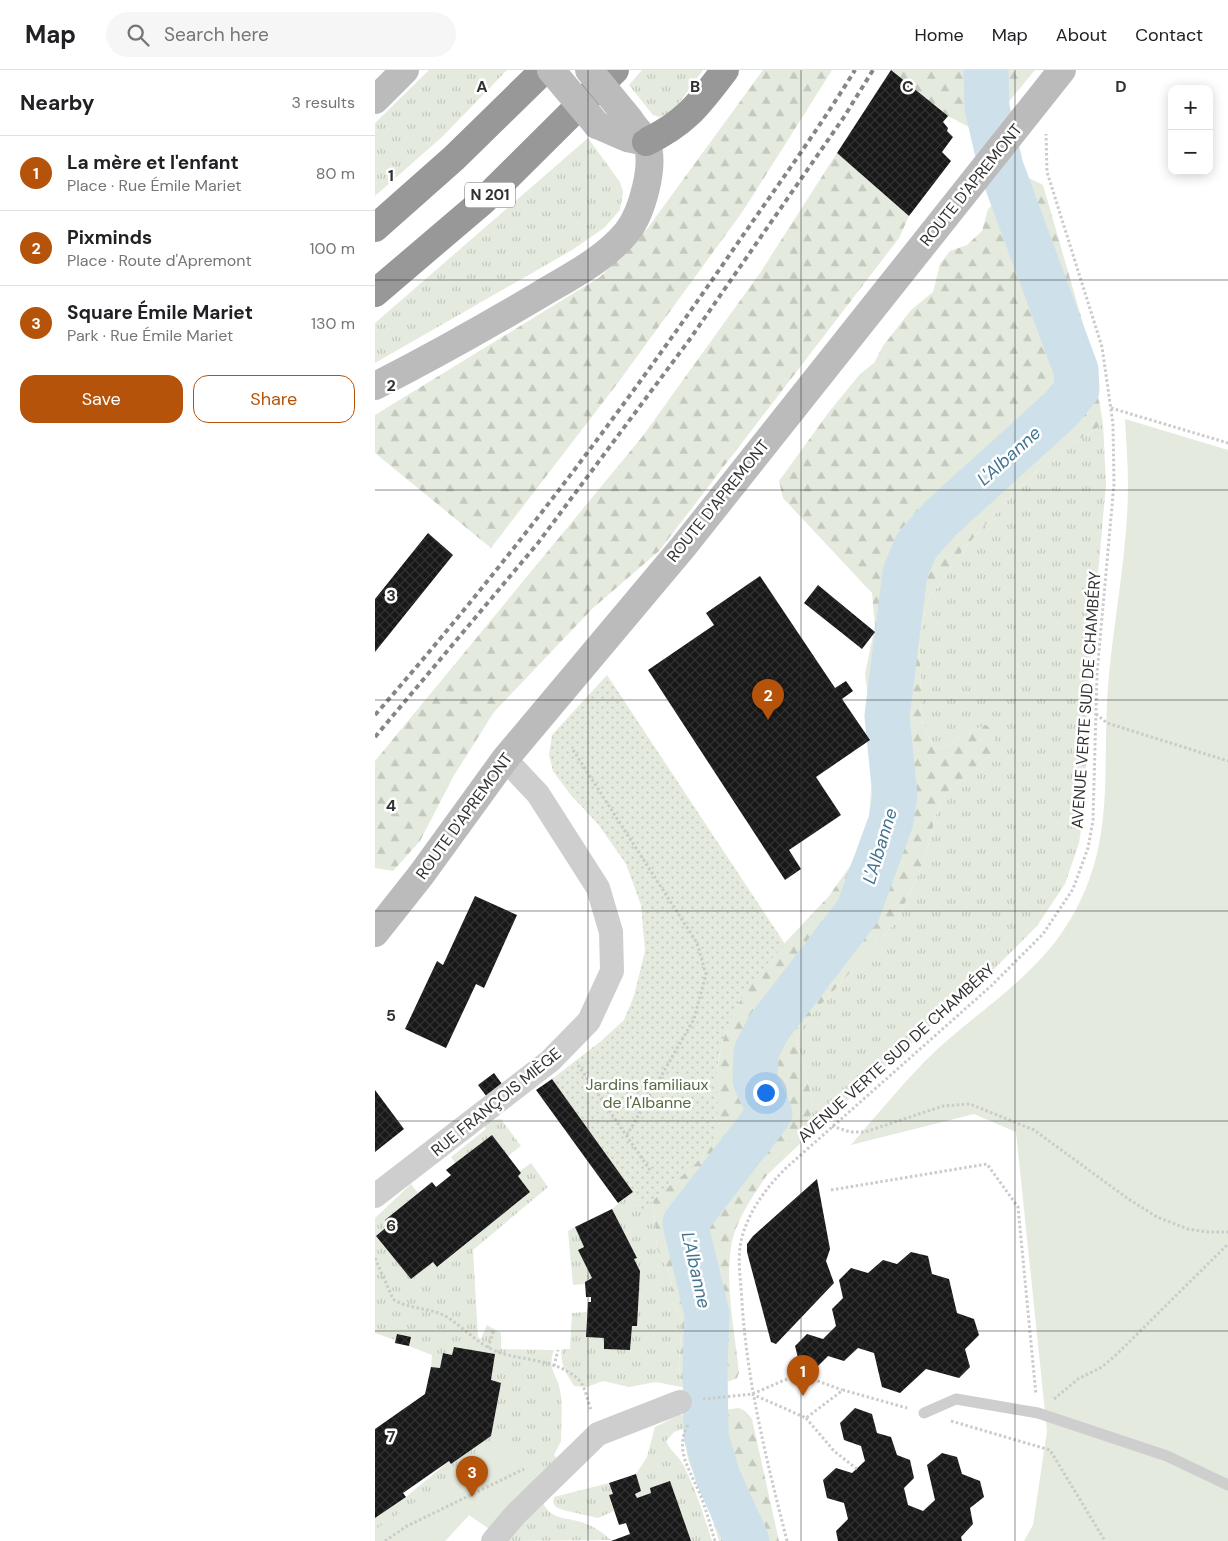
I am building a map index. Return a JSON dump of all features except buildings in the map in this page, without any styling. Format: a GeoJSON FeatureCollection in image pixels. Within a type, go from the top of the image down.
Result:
{"type":"FeatureCollection","features":[{"type":"Feature","properties":{"kind":"highway"},"geometry":{"type":"LineString","coordinates":[[375,228],[454,158],[544,70]]}},
{"type":"Feature","properties":{"kind":"highway"},"geometry":{"type":"LineString","coordinates":[[646,142],[669,131],[691,113],[725,70]]}},
{"type":"Feature","properties":{"kind":"highway","name":"N 201"},"geometry":{"type":"LineString","coordinates":[[375,293],[483,201],[601,76]]}},
{"type":"Feature","properties":{"kind":"main road"},"geometry":{"type":"LineString","coordinates":[[375,100],[405,70]]}},
{"type":"Feature","properties":{"kind":"main road"},"geometry":{"type":"LineString","coordinates":[[551,70],[597,126],[627,138],[646,142]]}},
{"type":"Feature","properties":{"kind":"main road","name":"ROUTE D'APREMONT"},"geometry":{"type":"LineString","coordinates":[[375,933],[421,874],[505,759],[683,547],[1062,70]]}},
{"type":"Feature","properties":{"kind":"main road"},"geometry":{"type":"LineString","coordinates":[[375,386],[456,345],[580,270],[608,251],[627,232],[638,215],[648,176],[646,142],[601,76]]}},
{"type":"Feature","properties":{"kind":"street","name":"RUE FRANÇOIS MIÈGE"},"geometry":{"type":"LineString","coordinates":[[375,1196],[551,1061],[589,1021],[612,971],[611,932],[598,888],[539,794],[505,759]]}},
{"type":"Feature","properties":{"kind":"street"},"geometry":{"type":"LineString","coordinates":[[493,1541],[515,1515],[598,1434],[680,1402]]}},
{"type":"Feature","properties":{"kind":"lane"},"geometry":{"type":"LineString","coordinates":[[924,1413],[956,1399],[1038,1413],[1167,1456],[1228,1485]]}},
{"type":"Feature","properties":{"kind":"path","name":"AVENUE VERTE SUD DE CHAMBÉRY"},"geometry":{"type":"LineString","coordinates":[[787,1541],[752,1394],[739,1262],[745,1227],[750,1213],[768,1186],[832,1126],[1020,959],[1043,934],[1060,911],[1073,889],[1088,848],[1093,820],[1095,714],[1114,484],[1111,408],[1102,346],[1047,172],[1045,153],[1047,131]]}},
{"type":"Feature","properties":{"kind":"path"},"geometry":{"type":"LineString","coordinates":[[1111,408],[1228,443]]}},
{"type":"Feature","properties":{"kind":"path"},"geometry":{"type":"LineString","coordinates":[[1095,714],[1107,723],[1228,761]]}},
{"type":"Feature","properties":{"kind":"path"},"geometry":{"type":"LineString","coordinates":[[573,750],[697,942],[706,974],[694,1019],[627,1136]]}},
{"type":"Feature","properties":{"kind":"path"},"geometry":{"type":"LineString","coordinates":[[565,1046],[649,1170]]}},
{"type":"Feature","properties":{"kind":"path"},"geometry":{"type":"LineString","coordinates":[[832,1126],[850,1132],[865,1132],[943,1106],[971,1104],[1034,1130],[1127,1198],[1157,1217],[1188,1230],[1228,1232]]}},
{"type":"Feature","properties":{"kind":"path"},"geometry":{"type":"LineString","coordinates":[[831,1190],[987,1164],[1017,1206],[1038,1413]]}},
{"type":"Feature","properties":{"kind":"path"},"geometry":{"type":"LineString","coordinates":[[1038,1413],[1078,1379],[1102,1366],[1117,1354],[1228,1244]]}},
{"type":"Feature","properties":{"kind":"path"},"geometry":{"type":"LineString","coordinates":[[375,1258],[393,1299],[411,1308],[445,1316],[488,1348],[503,1354],[567,1370],[581,1381],[598,1434]]}},
{"type":"Feature","properties":{"kind":"path"},"geometry":{"type":"LineString","coordinates":[[488,1348],[494,1329]]}},
{"type":"Feature","properties":{"kind":"path"},"geometry":{"type":"LineString","coordinates":[[554,1366],[558,1350]]}},
{"type":"Feature","properties":{"kind":"path"},"geometry":{"type":"LineString","coordinates":[[722,1396],[752,1394],[799,1374],[843,1390],[1050,1450],[1105,1541]]}},
{"type":"Feature","properties":{"kind":"path"},"geometry":{"type":"LineString","coordinates":[[806,1418],[843,1390]]}},
{"type":"Feature","properties":{"kind":"path"},"geometry":{"type":"LineString","coordinates":[[752,1394],[806,1418],[834,1451],[857,1469]]}},
{"type":"Feature","properties":{"kind":"path"},"geometry":{"type":"LineString","coordinates":[[680,1402],[692,1415],[683,1440],[684,1461],[700,1493],[715,1541]]}},
{"type":"Feature","properties":{"kind":"path"},"geometry":{"type":"LineString","coordinates":[[385,1541],[407,1526],[528,1468]]}},
{"type":"Feature","properties":{"kind":"green space"},"geometry":{"type":"Polygon","coordinates":[[[429,70],[507,70],[443,136],[375,196],[375,123],[429,70]]]}},
{"type":"Feature","properties":{"kind":"green space"},"geometry":{"type":"Polygon","coordinates":[[[642,70],[703,70],[675,109],[660,117],[653,115],[629,85],[642,70]]]}},
{"type":"Feature","properties":{"kind":"green space"},"geometry":{"type":"Polygon","coordinates":[[[763,70],[832,70],[743,211],[617,384],[491,548],[375,453],[375,415],[600,277],[647,229],[763,70]]]}},
{"type":"Feature","properties":{"kind":"green space"},"geometry":{"type":"Polygon","coordinates":[[[891,70],[1035,70],[982,134],[948,116],[891,70]]]}},
{"type":"Feature","properties":{"kind":"green space"},"geometry":{"type":"Polygon","coordinates":[[[588,138],[620,182],[623,192],[620,210],[604,228],[572,250],[375,363],[375,323],[588,138]]]}},
{"type":"Feature","properties":{"kind":"green space"},"geometry":{"type":"Polygon","coordinates":[[[837,153],[909,216],[899,238],[659,551],[592,609],[494,712],[453,777],[420,841],[393,871],[375,868],[375,761],[642,437],[760,273],[837,153]]]}},
{"type":"Feature","properties":{"kind":"green space"},"geometry":{"type":"Polygon","coordinates":[[[1025,176],[1043,185],[1091,351],[1103,424],[1054,455],[1015,492],[966,546],[928,600],[919,638],[922,720],[933,746],[942,749],[975,729],[986,725],[994,732],[994,752],[946,793],[936,815],[923,864],[896,922],[806,1021],[796,1039],[813,1102],[811,1115],[763,1171],[767,1175],[740,1218],[731,1247],[729,1278],[731,1310],[739,1373],[737,1378],[730,1381],[681,1387],[679,1362],[682,1319],[670,1298],[672,1278],[657,1249],[653,1198],[703,1156],[721,1047],[729,1020],[746,990],[766,963],[829,896],[850,866],[868,830],[873,765],[871,720],[865,674],[875,626],[872,593],[783,498],[779,481],[829,412],[860,374],[874,363],[883,346],[911,310],[933,292],[940,264],[950,251],[967,245],[982,231],[988,209],[1025,176]]]}},
{"type":"Feature","properties":{"kind":"green space"},"geometry":{"type":"Polygon","coordinates":[[[1125,419],[1228,450],[1228,1541],[1024,1541],[1033,1525],[1047,1431],[1016,1132],[974,1114],[851,1145],[925,1061],[1016,983],[1049,949],[1063,931],[1081,900],[1093,869],[1100,838],[1104,806],[1109,675],[1126,532],[1128,485],[1125,419]]]}},
{"type":"Feature","properties":{"kind":"green space"},"geometry":{"type":"Polygon","coordinates":[[[1103,424],[1106,484],[1088,687],[1085,805],[1079,843],[1065,884],[1037,926],[986,977],[823,1122],[767,1175],[762,1172],[811,1115],[813,1102],[796,1039],[806,1021],[896,922],[923,864],[936,815],[946,793],[994,752],[975,729],[942,749],[933,746],[922,720],[919,638],[928,600],[966,546],[1015,492],[1054,455],[1103,424]]]}},
{"type":"Feature","properties":{"kind":"green space","name":"Jardins familiaux de l'Albanne"},"geometry":{"type":"Polygon","coordinates":[[[607,675],[785,944],[760,972],[739,1002],[724,1036],[717,1073],[717,1123],[711,1143],[695,1164],[662,1192],[643,1212],[633,1192],[552,1079],[601,1041],[624,1020],[634,996],[645,951],[641,905],[626,864],[598,824],[570,794],[553,771],[549,755],[552,735],[607,675]]]}},
{"type":"Feature","properties":{"kind":"green space"},"geometry":{"type":"Polygon","coordinates":[[[501,1119],[521,1146],[508,1156],[492,1135],[455,1163],[451,1157],[486,1129],[483,1122],[501,1119]]]}},
{"type":"Feature","properties":{"kind":"green space"},"geometry":{"type":"Polygon","coordinates":[[[531,1163],[548,1187],[473,1250],[478,1337],[481,1339],[487,1325],[501,1333],[501,1349],[554,1350],[551,1362],[561,1396],[561,1441],[554,1455],[557,1463],[543,1503],[556,1516],[588,1525],[599,1530],[611,1540],[508,1541],[469,1515],[445,1541],[375,1541],[375,1518],[406,1497],[449,1461],[451,1464],[491,1436],[501,1384],[491,1380],[495,1354],[455,1347],[452,1355],[443,1353],[440,1368],[431,1367],[432,1355],[395,1343],[395,1340],[375,1333],[375,1218],[411,1184],[418,1193],[385,1220],[389,1225],[376,1236],[411,1279],[433,1262],[438,1267],[530,1192],[518,1176],[521,1173],[520,1171],[531,1163]]]}},
{"type":"Feature","properties":{"kind":"green space"},"geometry":{"type":"Polygon","coordinates":[[[633,1192],[643,1211],[653,1198],[657,1249],[672,1278],[670,1298],[682,1319],[679,1362],[681,1387],[656,1382],[629,1387],[603,1381],[587,1387],[574,1386],[564,1369],[561,1354],[562,1349],[570,1349],[572,1313],[587,1312],[586,1337],[604,1338],[604,1349],[630,1350],[632,1326],[637,1326],[640,1271],[634,1259],[636,1258],[612,1209],[633,1192]]]}},
{"type":"Feature","properties":{"kind":"green space"},"geometry":{"type":"Polygon","coordinates":[[[575,1227],[584,1247],[578,1250],[592,1278],[586,1284],[573,1285],[568,1231],[575,1227]]]}},
{"type":"Feature","properties":{"kind":"green space"},"geometry":{"type":"Polygon","coordinates":[[[739,1408],[745,1411],[752,1419],[779,1541],[721,1541],[717,1491],[704,1466],[704,1455],[698,1440],[696,1424],[701,1413],[739,1408]]]}},
{"type":"Feature","properties":{"kind":"green space"},"geometry":{"type":"Polygon","coordinates":[[[701,1413],[696,1424],[701,1450],[704,1455],[704,1466],[717,1491],[721,1541],[719,1541],[706,1501],[688,1457],[687,1449],[691,1429],[696,1415],[701,1413]]]}},
{"type":"Feature","properties":{"kind":"green space"},"geometry":{"type":"Polygon","coordinates":[[[679,1415],[690,1415],[683,1429],[674,1432],[666,1441],[682,1462],[688,1475],[712,1541],[691,1541],[650,1489],[651,1493],[637,1498],[635,1494],[641,1491],[636,1474],[647,1457],[655,1427],[679,1415]]]}},
{"type":"Feature","properties":{"kind":"green space"},"geometry":{"type":"Polygon","coordinates":[[[506,1439],[538,1479],[491,1530],[469,1515],[445,1541],[375,1541],[375,1530],[506,1439]]]}},
{"type":"Feature","properties":{"kind":"green space"},"geometry":{"type":"Polygon","coordinates":[[[609,1483],[613,1494],[609,1496],[614,1511],[598,1518],[563,1510],[556,1507],[553,1502],[554,1497],[609,1483]]]}},
{"type":"Feature","properties":{"kind":"waterway","name":"L'Albanne"},"geometry":{"type":"LineString","coordinates":[[747,1541],[718,1477],[706,1436],[705,1366],[707,1314],[685,1223],[770,1113],[755,1080],[756,1052],[769,1027],[858,911],[891,821],[895,796],[887,716],[905,573],[916,546],[941,518],[1061,409],[1077,389],[1076,370],[1001,167],[987,108],[986,70]]}},
{"type":"Feature","properties":{"kind":"railway"},"geometry":{"type":"LineString","coordinates":[[375,715],[422,661],[513,549],[643,378],[808,142],[855,70]]}},
{"type":"Feature","properties":{"kind":"railway"},"geometry":{"type":"LineString","coordinates":[[375,737],[538,543],[690,339],[844,117],[873,70]]}},
{"type":"Feature","properties":{"kind":"place","name":"Pixminds"},"geometry":{"type":"Point","coordinates":[768,720]}},
{"type":"Feature","properties":{"kind":"place","name":"La mère et l'enfant"},"geometry":{"type":"Point","coordinates":[803,1396]}},
{"type":"Feature","properties":{"kind":"place","name":"Square Émile Mariet"},"geometry":{"type":"Point","coordinates":[472,1497]}}]}
